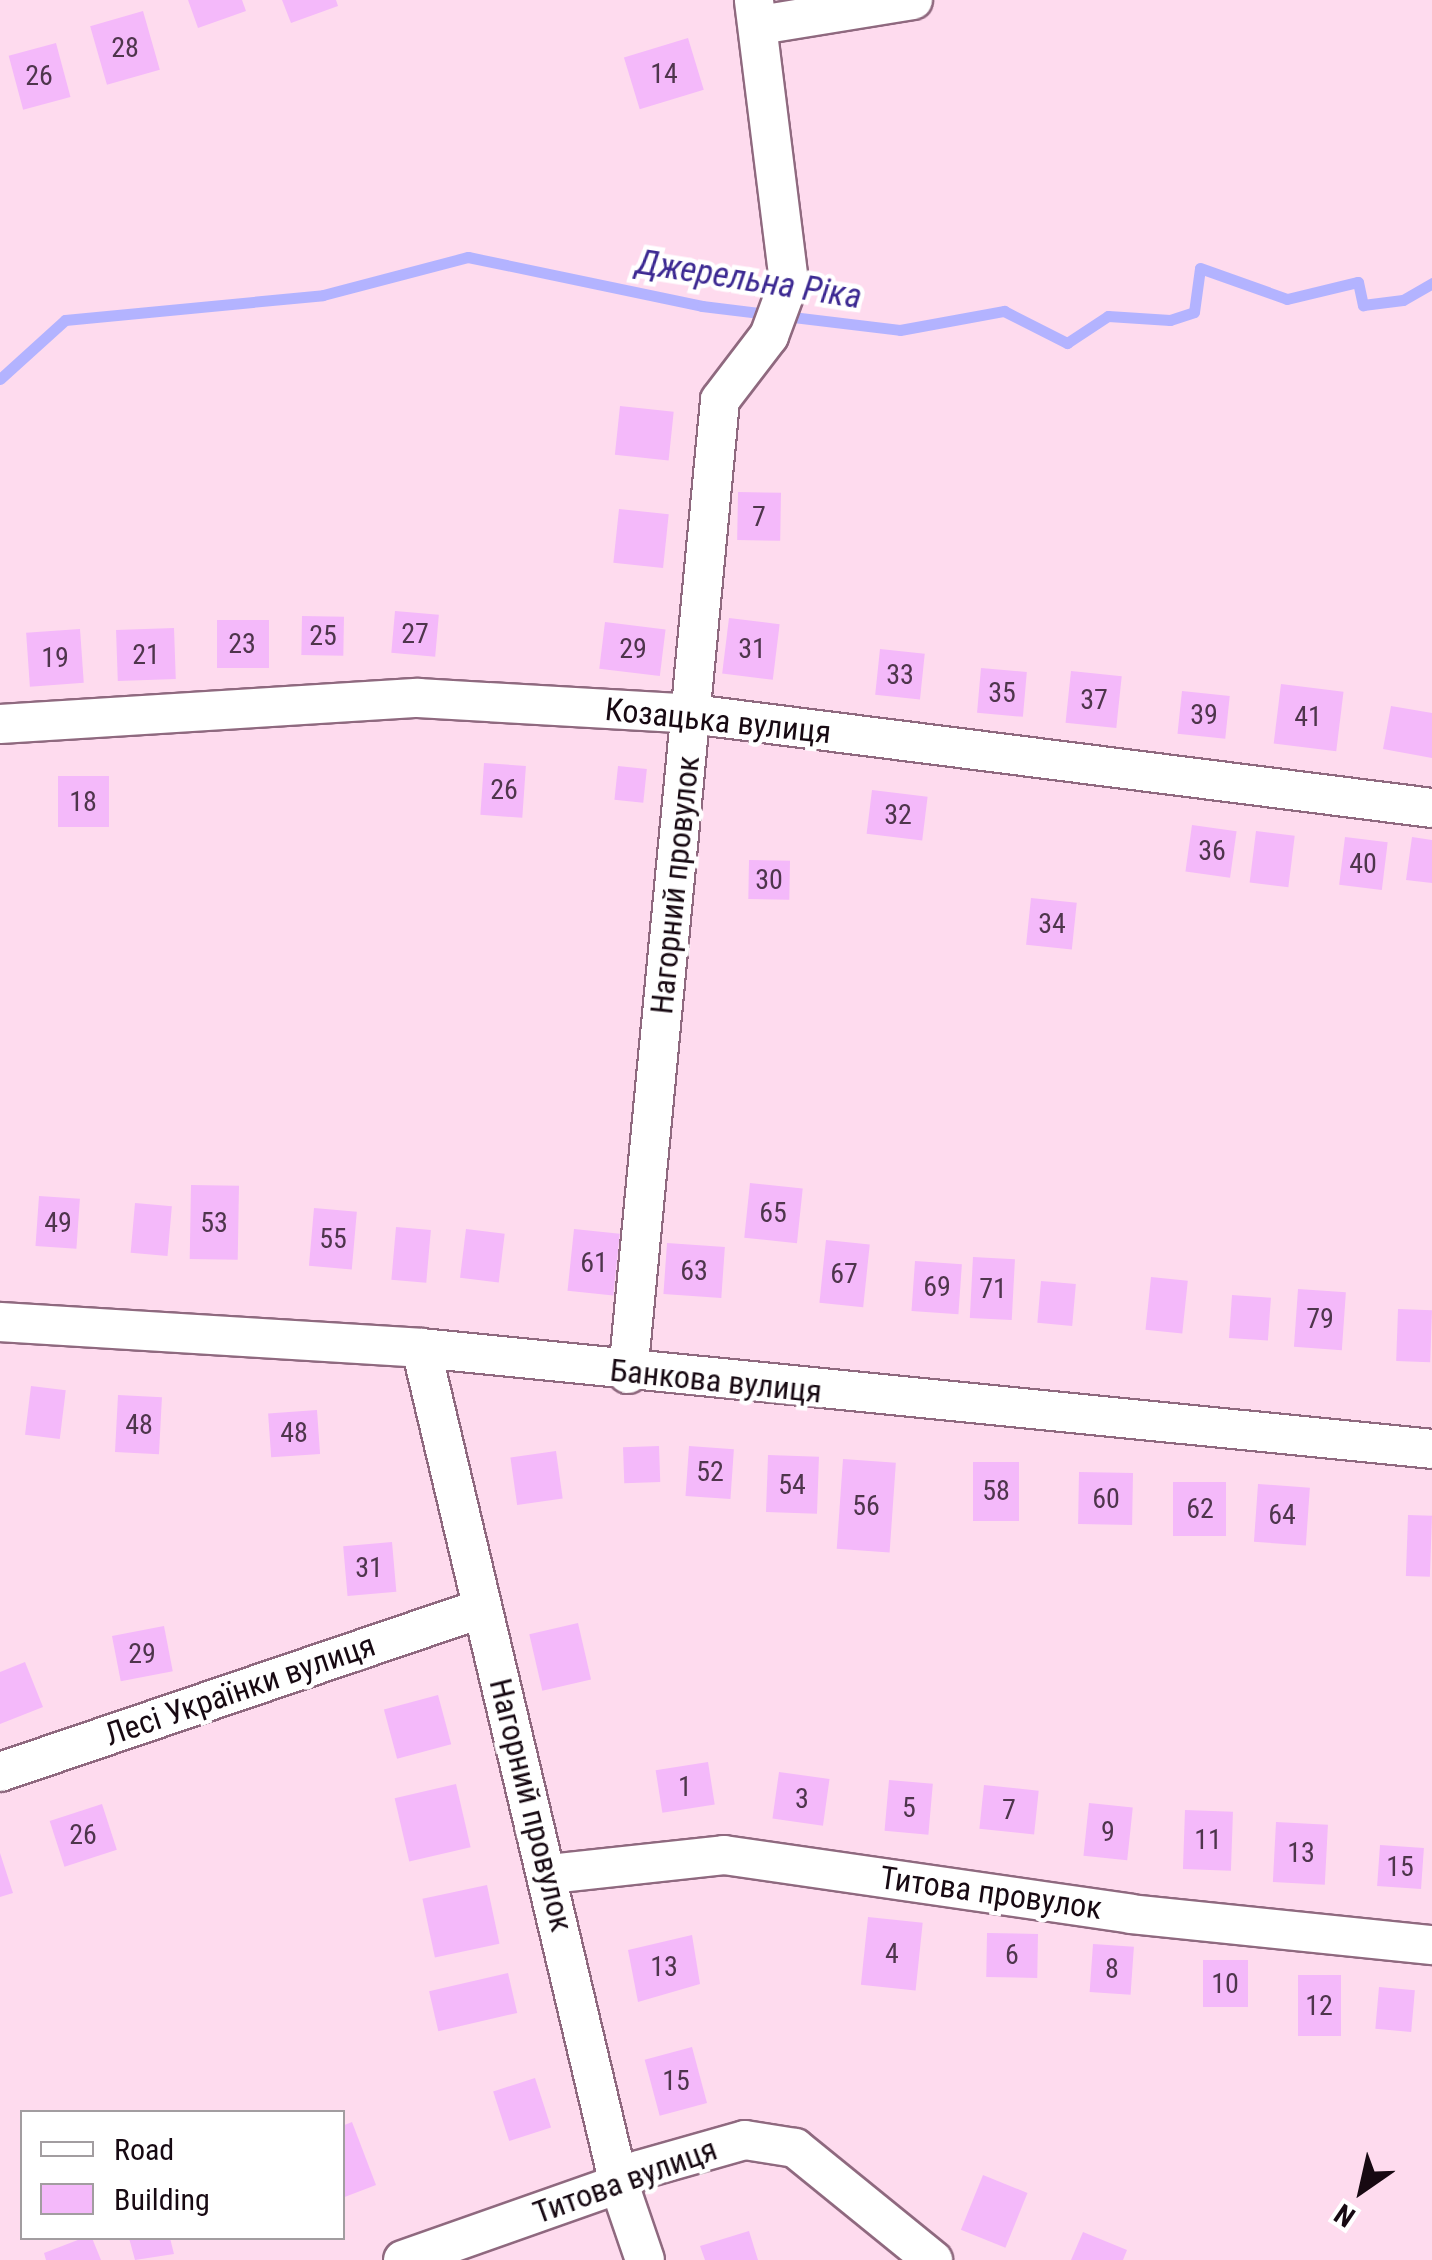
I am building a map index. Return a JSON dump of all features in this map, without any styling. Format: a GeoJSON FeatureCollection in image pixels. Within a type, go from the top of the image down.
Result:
{"type":"FeatureCollection","features":[{"type":"Feature","properties":{"kind":"street"},"geometry":{"type":"LineString","coordinates":[[757,13],[912,0]]}},
{"type":"Feature","properties":{"kind":"street","name":"Нагорний провулок"},"geometry":{"type":"LineString","coordinates":[[628,1374],[720,400],[770,336],[790,282],[757,13]]}},
{"type":"Feature","properties":{"kind":"street","name":"Козацька вулиця"},"geometry":{"type":"LineString","coordinates":[[0,724],[418,698],[692,714],[1432,808]]}},
{"type":"Feature","properties":{"kind":"street","name":"Банкова вулиця"},"geometry":{"type":"LineString","coordinates":[[0,1322],[421,1348],[628,1374],[1432,1449]]}},
{"type":"Feature","properties":{"kind":"street","name":"Нагорний провулок"},"geometry":{"type":"LineString","coordinates":[[421,1348],[480,1608],[550,1874],[620,2184],[645,2260]]}},
{"type":"Feature","properties":{"kind":"street","name":"Лесі Українки вулиця"},"geometry":{"type":"LineString","coordinates":[[0,1772],[480,1608]]}},
{"type":"Feature","properties":{"kind":"street","name":"Титова провулок"},"geometry":{"type":"LineString","coordinates":[[550,1874],[724,1855],[1132,1914],[1432,1945]]}},
{"type":"Feature","properties":{"kind":"street","name":"Титова вулиця"},"geometry":{"type":"LineString","coordinates":[[403,2260],[620,2184],[638,2170],[745,2140],[795,2148],[933,2260]]}},
{"type":"Feature","properties":{"kind":"building"},"geometry":{"type":"Polygon","coordinates":[[[188,0],[242,0],[246,11],[198,28],[188,0]]]}},
{"type":"Feature","properties":{"kind":"building"},"geometry":{"type":"Polygon","coordinates":[[[282,0],[336,0],[338,6],[291,23],[282,0]]]}},
{"type":"Feature","properties":{"kind":"building"},"geometry":{"type":"Polygon","coordinates":[[[143,11],[160,70],[107,85],[90,26],[143,11]]]}},
{"type":"Feature","properties":{"kind":"building"},"geometry":{"type":"Polygon","coordinates":[[[688,38],[704,90],[640,109],[624,58],[688,38]]]}},
{"type":"Feature","properties":{"kind":"building"},"geometry":{"type":"Polygon","coordinates":[[[56,43],[70,97],[23,110],[9,56],[56,43]]]}},
{"type":"Feature","properties":{"kind":"building"},"geometry":{"type":"Polygon","coordinates":[[[620,406],[674,412],[669,460],[615,455],[620,406]]]}},
{"type":"Feature","properties":{"kind":"building"},"geometry":{"type":"Polygon","coordinates":[[[738,492],[781,493],[780,541],[737,540],[738,492]]]}},
{"type":"Feature","properties":{"kind":"building"},"geometry":{"type":"Polygon","coordinates":[[[619,509],[669,514],[663,568],[613,563],[619,509]]]}},
{"type":"Feature","properties":{"kind":"building"},"geometry":{"type":"Polygon","coordinates":[[[395,611],[439,615],[435,657],[391,653],[395,611]]]}},
{"type":"Feature","properties":{"kind":"building"},"geometry":{"type":"Polygon","coordinates":[[[302,616],[344,617],[343,656],[301,655],[302,616]]]}},
{"type":"Feature","properties":{"kind":"building"},"geometry":{"type":"Polygon","coordinates":[[[729,618],[780,624],[773,680],[722,674],[729,618]]]}},
{"type":"Feature","properties":{"kind":"building"},"geometry":{"type":"Polygon","coordinates":[[[217,620],[269,620],[269,668],[217,668],[217,620]]]}},
{"type":"Feature","properties":{"kind":"building"},"geometry":{"type":"Polygon","coordinates":[[[605,622],[666,629],[660,676],[599,669],[605,622]]]}},
{"type":"Feature","properties":{"kind":"building"},"geometry":{"type":"Polygon","coordinates":[[[174,628],[176,679],[118,681],[116,630],[174,628]]]}},
{"type":"Feature","properties":{"kind":"building"},"geometry":{"type":"Polygon","coordinates":[[[80,629],[84,683],[30,687],[26,633],[80,629]]]}},
{"type":"Feature","properties":{"kind":"building"},"geometry":{"type":"Polygon","coordinates":[[[880,649],[925,654],[920,699],[875,695],[880,649]]]}},
{"type":"Feature","properties":{"kind":"building"},"geometry":{"type":"Polygon","coordinates":[[[981,668],[1027,672],[1023,717],[977,713],[981,668]]]}},
{"type":"Feature","properties":{"kind":"building"},"geometry":{"type":"Polygon","coordinates":[[[1071,671],[1122,676],[1116,728],[1066,723],[1071,671]]]}},
{"type":"Feature","properties":{"kind":"building"},"geometry":{"type":"Polygon","coordinates":[[[1281,684],[1344,692],[1336,751],[1274,744],[1281,684]]]}},
{"type":"Feature","properties":{"kind":"building"},"geometry":{"type":"Polygon","coordinates":[[[1182,691],[1230,696],[1225,739],[1178,734],[1182,691]]]}},
{"type":"Feature","properties":{"kind":"building"},"geometry":{"type":"Polygon","coordinates":[[[1391,706],[1432,713],[1432,758],[1383,749],[1391,706]]]}},
{"type":"Feature","properties":{"kind":"building"},"geometry":{"type":"Polygon","coordinates":[[[484,763],[526,766],[522,818],[480,815],[484,763]]]}},
{"type":"Feature","properties":{"kind":"building"},"geometry":{"type":"Polygon","coordinates":[[[618,766],[647,769],[643,803],[614,800],[618,766]]]}},
{"type":"Feature","properties":{"kind":"building"},"geometry":{"type":"Polygon","coordinates":[[[58,776],[109,776],[109,827],[58,827],[58,776]]]}},
{"type":"Feature","properties":{"kind":"building"},"geometry":{"type":"Polygon","coordinates":[[[872,790],[928,797],[922,840],[867,834],[872,790]]]}},
{"type":"Feature","properties":{"kind":"building"},"geometry":{"type":"Polygon","coordinates":[[[1192,825],[1237,831],[1230,878],[1185,872],[1192,825]]]}},
{"type":"Feature","properties":{"kind":"building"},"geometry":{"type":"Polygon","coordinates":[[[1256,831],[1295,836],[1288,887],[1250,883],[1256,831]]]}},
{"type":"Feature","properties":{"kind":"building"},"geometry":{"type":"Polygon","coordinates":[[[1345,837],[1388,842],[1382,890],[1339,885],[1345,837]]]}},
{"type":"Feature","properties":{"kind":"building"},"geometry":{"type":"Polygon","coordinates":[[[1412,837],[1432,840],[1432,883],[1406,880],[1412,837]]]}},
{"type":"Feature","properties":{"kind":"building"},"geometry":{"type":"Polygon","coordinates":[[[749,860],[790,861],[789,900],[748,899],[749,860]]]}},
{"type":"Feature","properties":{"kind":"building"},"geometry":{"type":"Polygon","coordinates":[[[1031,898],[1077,903],[1072,950],[1026,945],[1031,898]]]}},
{"type":"Feature","properties":{"kind":"building"},"geometry":{"type":"Polygon","coordinates":[[[750,1183],[803,1189],[797,1243],[744,1238],[750,1183]]]}},
{"type":"Feature","properties":{"kind":"building"},"geometry":{"type":"Polygon","coordinates":[[[191,1185],[239,1186],[238,1260],[190,1259],[191,1185]]]}},
{"type":"Feature","properties":{"kind":"building"},"geometry":{"type":"Polygon","coordinates":[[[39,1196],[80,1199],[76,1249],[36,1246],[39,1196]]]}},
{"type":"Feature","properties":{"kind":"building"},"geometry":{"type":"Polygon","coordinates":[[[135,1203],[172,1206],[168,1256],[131,1253],[135,1203]]]}},
{"type":"Feature","properties":{"kind":"building"},"geometry":{"type":"Polygon","coordinates":[[[314,1208],[357,1212],[352,1270],[309,1266],[314,1208]]]}},
{"type":"Feature","properties":{"kind":"building"},"geometry":{"type":"Polygon","coordinates":[[[396,1227],[431,1230],[426,1283],[391,1280],[396,1227]]]}},
{"type":"Feature","properties":{"kind":"building"},"geometry":{"type":"Polygon","coordinates":[[[466,1229],[505,1234],[499,1282],[460,1278],[466,1229]]]}},
{"type":"Feature","properties":{"kind":"building"},"geometry":{"type":"Polygon","coordinates":[[[574,1229],[620,1234],[613,1295],[568,1291],[574,1229]]]}},
{"type":"Feature","properties":{"kind":"building"},"geometry":{"type":"Polygon","coordinates":[[[826,1240],[870,1245],[863,1307],[819,1303],[826,1240]]]}},
{"type":"Feature","properties":{"kind":"building"},"geometry":{"type":"Polygon","coordinates":[[[667,1243],[725,1247],[721,1298],[663,1294],[667,1243]]]}},
{"type":"Feature","properties":{"kind":"building"},"geometry":{"type":"Polygon","coordinates":[[[973,1257],[1015,1259],[1012,1320],[970,1318],[973,1257]]]}},
{"type":"Feature","properties":{"kind":"building"},"geometry":{"type":"Polygon","coordinates":[[[915,1261],[962,1264],[958,1314],[912,1311],[915,1261]]]}},
{"type":"Feature","properties":{"kind":"building"},"geometry":{"type":"Polygon","coordinates":[[[1151,1277],[1188,1281],[1182,1334],[1145,1330],[1151,1277]]]}},
{"type":"Feature","properties":{"kind":"building"},"geometry":{"type":"Polygon","coordinates":[[[1041,1281],[1076,1284],[1072,1326],[1037,1323],[1041,1281]]]}},
{"type":"Feature","properties":{"kind":"building"},"geometry":{"type":"Polygon","coordinates":[[[1298,1289],[1346,1292],[1342,1350],[1294,1347],[1298,1289]]]}},
{"type":"Feature","properties":{"kind":"building"},"geometry":{"type":"Polygon","coordinates":[[[1232,1295],[1271,1298],[1268,1341],[1229,1338],[1232,1295]]]}},
{"type":"Feature","properties":{"kind":"building"},"geometry":{"type":"Polygon","coordinates":[[[1398,1309],[1432,1310],[1430,1362],[1396,1361],[1398,1309]]]}},
{"type":"Feature","properties":{"kind":"building"},"geometry":{"type":"Polygon","coordinates":[[[31,1386],[66,1390],[60,1439],[25,1435],[31,1386]]]}},
{"type":"Feature","properties":{"kind":"building"},"geometry":{"type":"Polygon","coordinates":[[[118,1395],[162,1397],[159,1454],[115,1452],[118,1395]]]}},
{"type":"Feature","properties":{"kind":"building"},"geometry":{"type":"Polygon","coordinates":[[[317,1410],[320,1454],[271,1457],[268,1413],[317,1410]]]}},
{"type":"Feature","properties":{"kind":"building"},"geometry":{"type":"Polygon","coordinates":[[[659,1446],[660,1482],[624,1483],[623,1447],[659,1446]]]}},
{"type":"Feature","properties":{"kind":"building"},"geometry":{"type":"Polygon","coordinates":[[[689,1446],[734,1449],[730,1499],[686,1496],[689,1446]]]}},
{"type":"Feature","properties":{"kind":"building"},"geometry":{"type":"Polygon","coordinates":[[[556,1451],[563,1499],[517,1505],[510,1457],[556,1451]]]}},
{"type":"Feature","properties":{"kind":"building"},"geometry":{"type":"Polygon","coordinates":[[[768,1455],[819,1457],[817,1514],[766,1512],[768,1455]]]}},
{"type":"Feature","properties":{"kind":"building"},"geometry":{"type":"Polygon","coordinates":[[[843,1459],[896,1463],[890,1552],[837,1549],[843,1459]]]}},
{"type":"Feature","properties":{"kind":"building"},"geometry":{"type":"Polygon","coordinates":[[[973,1462],[1019,1462],[1019,1521],[973,1521],[973,1462]]]}},
{"type":"Feature","properties":{"kind":"building"},"geometry":{"type":"Polygon","coordinates":[[[1079,1472],[1133,1473],[1132,1525],[1078,1524],[1079,1472]]]}},
{"type":"Feature","properties":{"kind":"building"},"geometry":{"type":"Polygon","coordinates":[[[1173,1482],[1226,1482],[1226,1536],[1173,1536],[1173,1482]]]}},
{"type":"Feature","properties":{"kind":"building"},"geometry":{"type":"Polygon","coordinates":[[[1258,1484],[1310,1488],[1306,1545],[1254,1542],[1258,1484]]]}},
{"type":"Feature","properties":{"kind":"building"},"geometry":{"type":"Polygon","coordinates":[[[1408,1515],[1432,1516],[1430,1577],[1406,1576],[1408,1515]]]}},
{"type":"Feature","properties":{"kind":"building"},"geometry":{"type":"Polygon","coordinates":[[[392,1542],[396,1592],[348,1596],[343,1546],[392,1542]]]}},
{"type":"Feature","properties":{"kind":"building"},"geometry":{"type":"Polygon","coordinates":[[[578,1623],[591,1680],[542,1691],[529,1634],[578,1623]]]}},
{"type":"Feature","properties":{"kind":"building"},"geometry":{"type":"Polygon","coordinates":[[[164,1626],[173,1671],[121,1681],[112,1636],[164,1626]]]}},
{"type":"Feature","properties":{"kind":"building"},"geometry":{"type":"Polygon","coordinates":[[[25,1662],[43,1707],[0,1724],[0,1672],[25,1662]]]}},
{"type":"Feature","properties":{"kind":"building"},"geometry":{"type":"Polygon","coordinates":[[[438,1695],[451,1744],[397,1759],[384,1709],[438,1695]]]}},
{"type":"Feature","properties":{"kind":"building"},"geometry":{"type":"Polygon","coordinates":[[[708,1762],[715,1804],[662,1813],[656,1770],[708,1762]]]}},
{"type":"Feature","properties":{"kind":"building"},"geometry":{"type":"Polygon","coordinates":[[[779,1772],[830,1779],[823,1826],[772,1819],[779,1772]]]}},
{"type":"Feature","properties":{"kind":"building"},"geometry":{"type":"Polygon","coordinates":[[[889,1780],[933,1784],[928,1835],[885,1831],[889,1780]]]}},
{"type":"Feature","properties":{"kind":"building"},"geometry":{"type":"Polygon","coordinates":[[[456,1784],[471,1847],[409,1862],[395,1798],[456,1784]]]}},
{"type":"Feature","properties":{"kind":"building"},"geometry":{"type":"Polygon","coordinates":[[[984,1785],[1039,1791],[1034,1835],[979,1829],[984,1785]]]}},
{"type":"Feature","properties":{"kind":"building"},"geometry":{"type":"Polygon","coordinates":[[[1089,1803],[1133,1808],[1127,1860],[1083,1856],[1089,1803]]]}},
{"type":"Feature","properties":{"kind":"building"},"geometry":{"type":"Polygon","coordinates":[[[102,1804],[117,1850],[65,1867],[50,1821],[102,1804]]]}},
{"type":"Feature","properties":{"kind":"building"},"geometry":{"type":"Polygon","coordinates":[[[1185,1810],[1233,1812],[1231,1871],[1183,1869],[1185,1810]]]}},
{"type":"Feature","properties":{"kind":"building"},"geometry":{"type":"Polygon","coordinates":[[[1276,1822],[1328,1825],[1325,1885],[1273,1882],[1276,1822]]]}},
{"type":"Feature","properties":{"kind":"building"},"geometry":{"type":"Polygon","coordinates":[[[1380,1845],[1424,1848],[1421,1889],[1377,1886],[1380,1845]]]}},
{"type":"Feature","properties":{"kind":"building"},"geometry":{"type":"Polygon","coordinates":[[[0,1853],[13,1893],[0,1897],[0,1853]]]}},
{"type":"Feature","properties":{"kind":"building"},"geometry":{"type":"Polygon","coordinates":[[[487,1885],[499,1944],[435,1957],[422,1899],[487,1885]]]}},
{"type":"Feature","properties":{"kind":"building"},"geometry":{"type":"Polygon","coordinates":[[[868,1917],[923,1923],[916,1990],[861,1985],[868,1917]]]}},
{"type":"Feature","properties":{"kind":"building"},"geometry":{"type":"Polygon","coordinates":[[[987,1933],[1038,1934],[1037,1978],[986,1977],[987,1933]]]}},
{"type":"Feature","properties":{"kind":"building"},"geometry":{"type":"Polygon","coordinates":[[[692,1935],[700,1984],[638,2002],[628,1950],[692,1935]]]}},
{"type":"Feature","properties":{"kind":"building"},"geometry":{"type":"Polygon","coordinates":[[[1093,1944],[1134,1947],[1131,1995],[1090,1992],[1093,1944]]]}},
{"type":"Feature","properties":{"kind":"building"},"geometry":{"type":"Polygon","coordinates":[[[1203,1960],[1248,1960],[1248,2007],[1203,2007],[1203,1960]]]}},
{"type":"Feature","properties":{"kind":"building"},"geometry":{"type":"Polygon","coordinates":[[[508,1973],[517,2013],[438,2031],[429,1991],[508,1973]]]}},
{"type":"Feature","properties":{"kind":"building"},"geometry":{"type":"Polygon","coordinates":[[[1298,1975],[1341,1975],[1341,2036],[1298,2036],[1298,1975]]]}},
{"type":"Feature","properties":{"kind":"building"},"geometry":{"type":"Polygon","coordinates":[[[1379,1987],[1415,1990],[1411,2032],[1375,2029],[1379,1987]]]}},
{"type":"Feature","properties":{"kind":"building"},"geometry":{"type":"Polygon","coordinates":[[[692,2047],[707,2103],[660,2116],[645,2060],[692,2047]]]}},
{"type":"Feature","properties":{"kind":"building"},"geometry":{"type":"Polygon","coordinates":[[[535,2078],[551,2127],[509,2141],[493,2092],[535,2078]]]}},
{"type":"Feature","properties":{"kind":"building"},"geometry":{"type":"Polygon","coordinates":[[[352,2122],[376,2185],[345,2197],[345,2125],[352,2122]]]}},
{"type":"Feature","properties":{"kind":"building"},"geometry":{"type":"Polygon","coordinates":[[[983,2175],[1028,2193],[1005,2248],[961,2230],[983,2175]]]}},
{"type":"Feature","properties":{"kind":"building"},"geometry":{"type":"Polygon","coordinates":[[[749,2231],[758,2260],[705,2260],[700,2246],[749,2231]]]}},
{"type":"Feature","properties":{"kind":"building"},"geometry":{"type":"Polygon","coordinates":[[[1083,2232],[1127,2250],[1123,2260],[1071,2260],[1083,2232]]]}},
{"type":"Feature","properties":{"kind":"building"},"geometry":{"type":"Polygon","coordinates":[[[78,2240],[93,2240],[101,2260],[46,2260],[44,2253],[78,2240]]]}},
{"type":"Feature","properties":{"kind":"building"},"geometry":{"type":"Polygon","coordinates":[[[130,2240],[170,2240],[174,2254],[135,2260],[130,2240]]]}},
{"type":"Feature","properties":{"kind":"waterway","name":"Джерельна Ріка"},"geometry":{"type":"LineString","coordinates":[[0,379],[65,320],[323,295],[468,257],[702,306],[900,330],[1004,311],[1067,343],[1108,316],[1170,320],[1194,312],[1200,268],[1287,299],[1358,282],[1363,305],[1403,300],[1432,283]]}}]}
